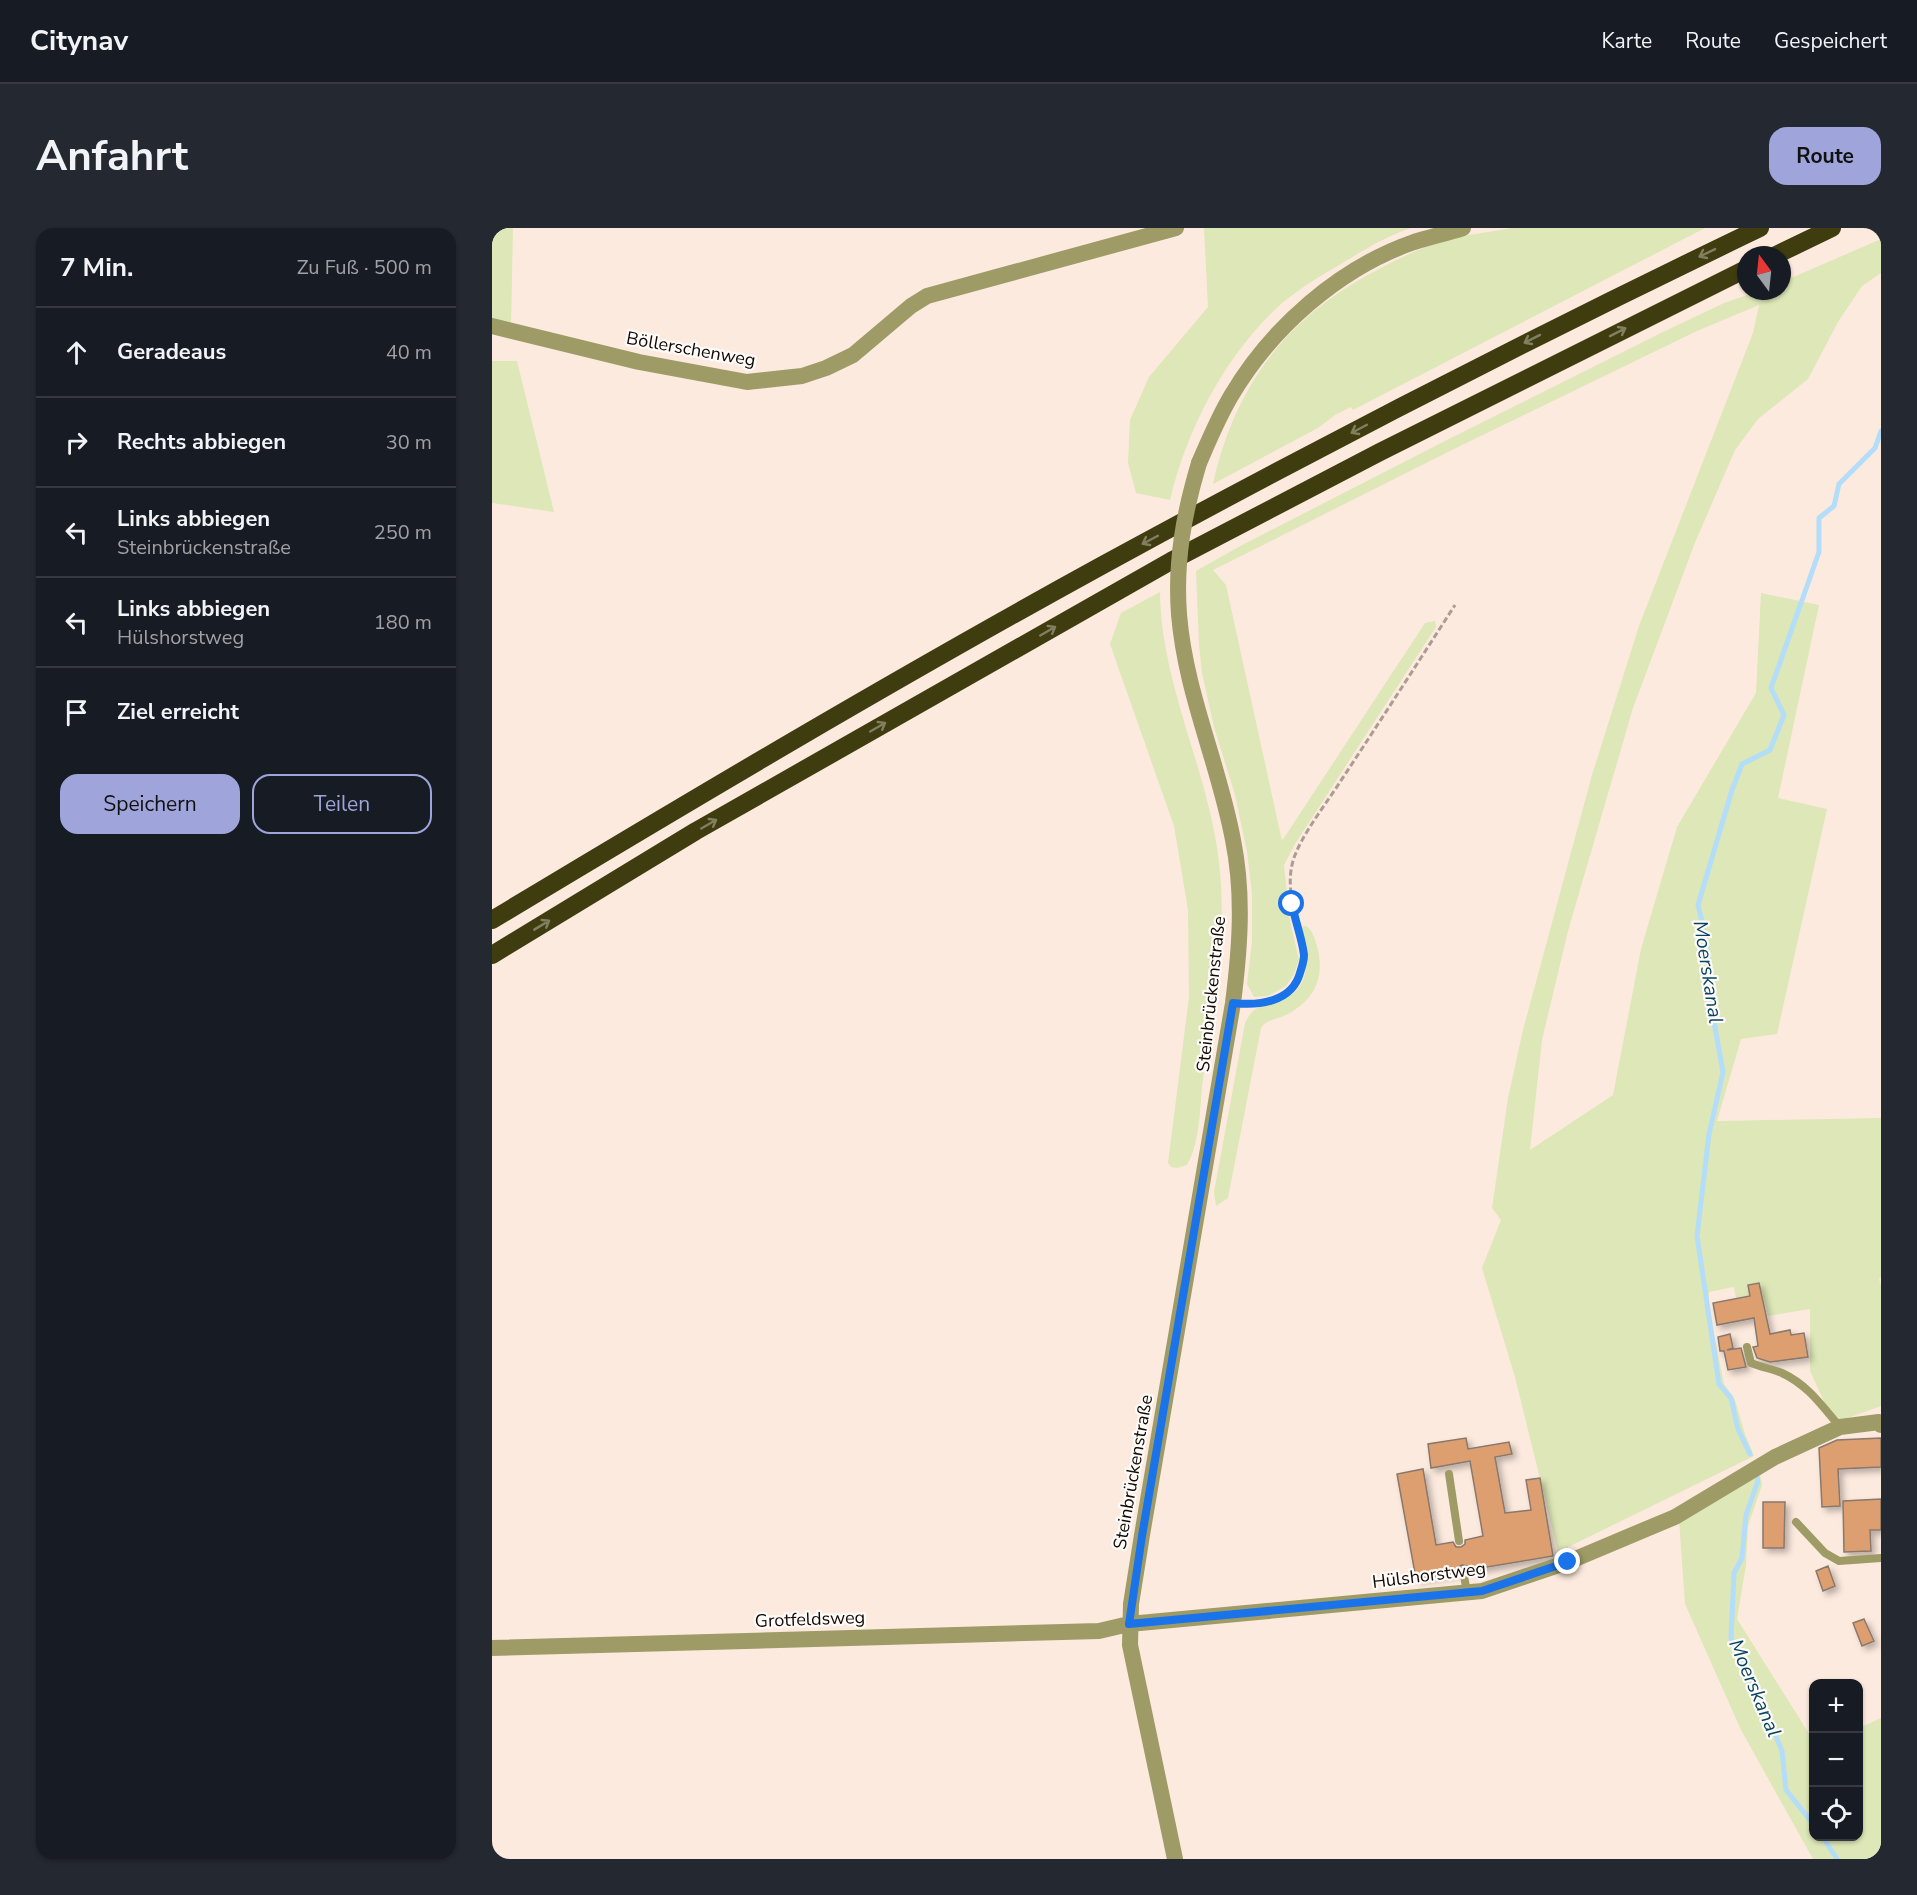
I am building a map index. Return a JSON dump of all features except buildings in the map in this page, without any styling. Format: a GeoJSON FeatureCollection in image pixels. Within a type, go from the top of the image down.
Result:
{"type":"FeatureCollection","features":[{"type":"Feature","properties":{"kind":"highway"},"geometry":{"type":"LineString","coordinates":[[492,920],[893,684],[1100,567],[1514,348],[1760,228]]}},
{"type":"Feature","properties":{"kind":"highway"},"geometry":{"type":"LineString","coordinates":[[1791,248],[1832,228]]}},
{"type":"Feature","properties":{"kind":"highway"},"geometry":{"type":"LineString","coordinates":[[492,955],[696,831],[1171,561],[1380,452],[1737,274]]}},
{"type":"Feature","properties":{"kind":"street","name":"Böllerschenweg"},"geometry":{"type":"LineString","coordinates":[[492,326],[639,362],[747,382],[802,376],[853,355],[911,306],[927,296],[1176,228]]}},
{"type":"Feature","properties":{"kind":"street","name":"Steinbrückenstraße"},"geometry":{"type":"LineString","coordinates":[[1175,1859],[1130,1645],[1129,1624],[1233,1003],[1240,923],[1239,882],[1233,839],[1191,688],[1179,614],[1177,593],[1180,544],[1187,503],[1199,463],[1232,394],[1268,345],[1293,317],[1350,274],[1380,258],[1412,243],[1463,228]]}},
{"type":"Feature","properties":{"kind":"street","name":"Hülshorstweg"},"geometry":{"type":"LineString","coordinates":[[1129,1624],[1482,1591],[1568,1562],[1675,1517],[1775,1456],[1840,1427],[1880,1421]]}},
{"type":"Feature","properties":{"kind":"street","name":"Grotfeldsweg"},"geometry":{"type":"LineString","coordinates":[[492,1648],[1099,1631],[1129,1624]]}},
{"type":"Feature","properties":{"kind":"lane"},"geometry":{"type":"LineString","coordinates":[[1747,1347],[1751,1363],[1781,1372],[1799,1382],[1813,1393],[1840,1427]]}},
{"type":"Feature","properties":{"kind":"lane"},"geometry":{"type":"LineString","coordinates":[[1449,1474],[1459,1541]]}},
{"type":"Feature","properties":{"kind":"lane"},"geometry":{"type":"LineString","coordinates":[[1796,1522],[1825,1553],[1839,1561],[1881,1558]]}},
{"type":"Feature","properties":{"kind":"lane"},"geometry":{"type":"LineString","coordinates":[[1464,1571],[1467,1593]]}},
{"type":"Feature","properties":{"kind":"path"},"geometry":{"type":"LineString","coordinates":[[1233,1003],[1248,1005],[1270,1001],[1293,989],[1304,958],[1292,904],[1290,881],[1293,861],[1317,818],[1455,605]]}},
{"type":"Feature","properties":{"kind":"green space"},"geometry":{"type":"Polygon","coordinates":[[[492,228],[513,228],[511,326],[492,321],[492,228]]]}},
{"type":"Feature","properties":{"kind":"green space"},"geometry":{"type":"Polygon","coordinates":[[[1204,228],[1411,228],[1377,243],[1313,281],[1281,304],[1261,324],[1226,369],[1211,394],[1187,446],[1170,500],[1136,493],[1128,463],[1130,420],[1149,377],[1208,307],[1204,228]]]}},
{"type":"Feature","properties":{"kind":"green space"},"geometry":{"type":"Polygon","coordinates":[[[1512,228],[1705,228],[1353,410],[1351,407],[1335,415],[1318,428],[1213,484],[1235,415],[1251,385],[1291,332],[1317,309],[1377,270],[1421,249],[1457,237],[1512,228]]]}},
{"type":"Feature","properties":{"kind":"green space"},"geometry":{"type":"Polygon","coordinates":[[[1881,239],[1881,273],[1862,286],[1838,322],[1808,379],[1758,419],[1735,450],[1694,545],[1633,708],[1568,931],[1542,1040],[1530,1150],[1613,1095],[1641,949],[1677,827],[1756,693],[1761,593],[1819,605],[1778,798],[1827,809],[1777,1034],[1741,1039],[1717,1121],[1881,1118],[1881,1277],[1879,1279],[1881,1285],[1881,1406],[1834,1423],[1810,1371],[1810,1309],[1768,1316],[1762,1293],[1736,1298],[1734,1287],[1709,1292],[1708,1304],[1724,1384],[1735,1400],[1754,1456],[1558,1552],[1515,1377],[1482,1268],[1501,1220],[1492,1208],[1508,1098],[1523,1030],[1592,775],[1639,626],[1753,333],[1759,305],[1697,331],[1458,447],[1213,570],[1226,585],[1282,841],[1425,623],[1435,621],[1436,627],[1295,844],[1284,865],[1290,921],[1299,960],[1286,986],[1268,996],[1254,997],[1247,984],[1252,941],[1252,894],[1247,852],[1235,795],[1214,727],[1202,673],[1196,571],[1445,441],[1724,303],[1737,299],[1791,300],[1791,278],[1881,239]]]}},
{"type":"Feature","properties":{"kind":"green space"},"geometry":{"type":"Polygon","coordinates":[[[492,361],[517,361],[554,512],[492,503],[492,361]]]}},
{"type":"Feature","properties":{"kind":"green space"},"geometry":{"type":"Polygon","coordinates":[[[1160,592],[1167,654],[1215,836],[1222,925],[1217,984],[1202,1084],[1198,1132],[1187,1165],[1177,1168],[1171,1167],[1168,1163],[1189,997],[1188,910],[1174,826],[1110,644],[1121,613],[1160,592]]]}},
{"type":"Feature","properties":{"kind":"green space"},"geometry":{"type":"Polygon","coordinates":[[[1306,926],[1315,940],[1320,960],[1316,986],[1299,1007],[1267,1022],[1261,1028],[1228,1198],[1216,1206],[1214,1192],[1245,1023],[1254,1011],[1288,997],[1302,982],[1306,962],[1301,927],[1306,926]]]}},
{"type":"Feature","properties":{"kind":"green space"},"geometry":{"type":"Polygon","coordinates":[[[1759,1470],[1762,1485],[1748,1526],[1746,1565],[1737,1619],[1809,1734],[1809,1841],[1863,1841],[1863,1726],[1881,1718],[1881,1859],[1813,1859],[1741,1730],[1685,1604],[1679,1519],[1759,1470]]]}},
{"type":"Feature","properties":{"kind":"waterway","name":"Moerskanal"},"geometry":{"type":"LineString","coordinates":[[1750,1454],[1738,1429],[1731,1398],[1719,1384],[1697,1236],[1709,1134],[1723,1072],[1714,1022],[1710,969],[1698,905],[1732,790],[1742,764],[1770,750],[1784,715],[1771,688],[1819,552],[1819,518],[1834,506],[1839,484],[1875,448],[1881,431]]}},
{"type":"Feature","properties":{"kind":"waterway","name":"Moerskanal"},"geometry":{"type":"LineString","coordinates":[[1756,1473],[1758,1481],[1746,1515],[1742,1558],[1734,1573],[1731,1638],[1782,1751],[1786,1790],[1809,1819]]}},
{"type":"Feature","properties":{"kind":"waterway","name":"Moerskanal"},"geometry":{"type":"LineString","coordinates":[[1825,1841],[1837,1859]]}},
{"type":"Feature","properties":{"kind":"route"},"geometry":{"type":"LineString","coordinates":[[1292,904],[1304,958],[1293,989],[1270,1001],[1248,1005],[1233,1003],[1129,1624],[1152,1624],[1482,1591],[1568,1562]]}}]}
